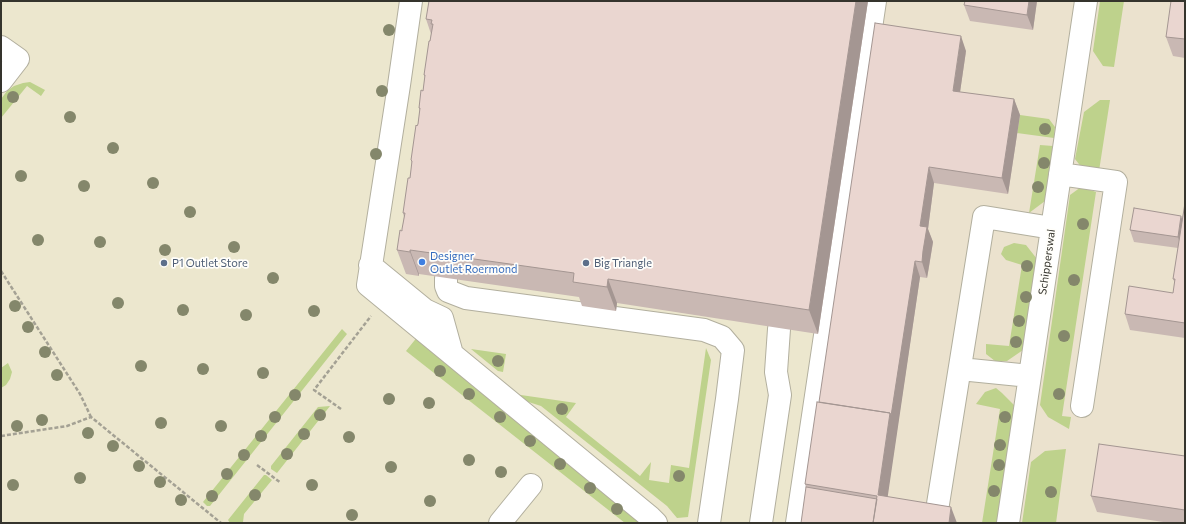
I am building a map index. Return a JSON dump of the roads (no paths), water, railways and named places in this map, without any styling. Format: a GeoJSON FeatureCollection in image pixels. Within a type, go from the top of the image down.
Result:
{"type":"FeatureCollection","features":[{"type":"Feature","properties":{"kind":"street"},"geometry":{"type":"LineString","coordinates":[[411,1],[368,285],[656,523]]}},
{"type":"Feature","properties":{"kind":"street"},"geometry":{"type":"LineString","coordinates":[[797,523],[875,1]]}},
{"type":"Feature","properties":{"kind":"street","name":"Schipperswal"},"geometry":{"type":"LineString","coordinates":[[1008,523],[1086,1]]}},
{"type":"Feature","properties":{"kind":"street"},"geometry":{"type":"LineString","coordinates":[[1,47],[18,59],[1,81]]}},
{"type":"Feature","properties":{"kind":"street"},"geometry":{"type":"LineString","coordinates":[[1060,174],[1116,182],[1082,406]]}},
{"type":"Feature","properties":{"kind":"street"},"geometry":{"type":"LineString","coordinates":[[938,504],[984,217],[1052,228]]}},
{"type":"Feature","properties":{"kind":"street"},"geometry":{"type":"LineString","coordinates":[[370,265],[425,310],[442,318],[452,354]]}},
{"type":"Feature","properties":{"kind":"street"},"geometry":{"type":"LineString","coordinates":[[446,279],[448,291],[466,298],[704,330],[722,337],[733,350],[709,523]]}},
{"type":"Feature","properties":{"kind":"street"},"geometry":{"type":"LineString","coordinates":[[761,523],[780,395],[776,372],[779,329]]}},
{"type":"Feature","properties":{"kind":"street"},"geometry":{"type":"LineString","coordinates":[[960,369],[1030,376]]}},
{"type":"Feature","properties":{"kind":"street"},"geometry":{"type":"LineString","coordinates":[[500,523],[531,485]]}},
{"type":"Feature","properties":{"kind":"place","name":"Designer Outlet Roermond"},"geometry":{"type":"Point","coordinates":[422,262]}},
{"type":"Feature","properties":{"kind":"place","name":"P1 Outlet Store"},"geometry":{"type":"Point","coordinates":[164,263]}},
{"type":"Feature","properties":{"kind":"place","name":"Big Triangle"},"geometry":{"type":"Point","coordinates":[586,263]}}]}
